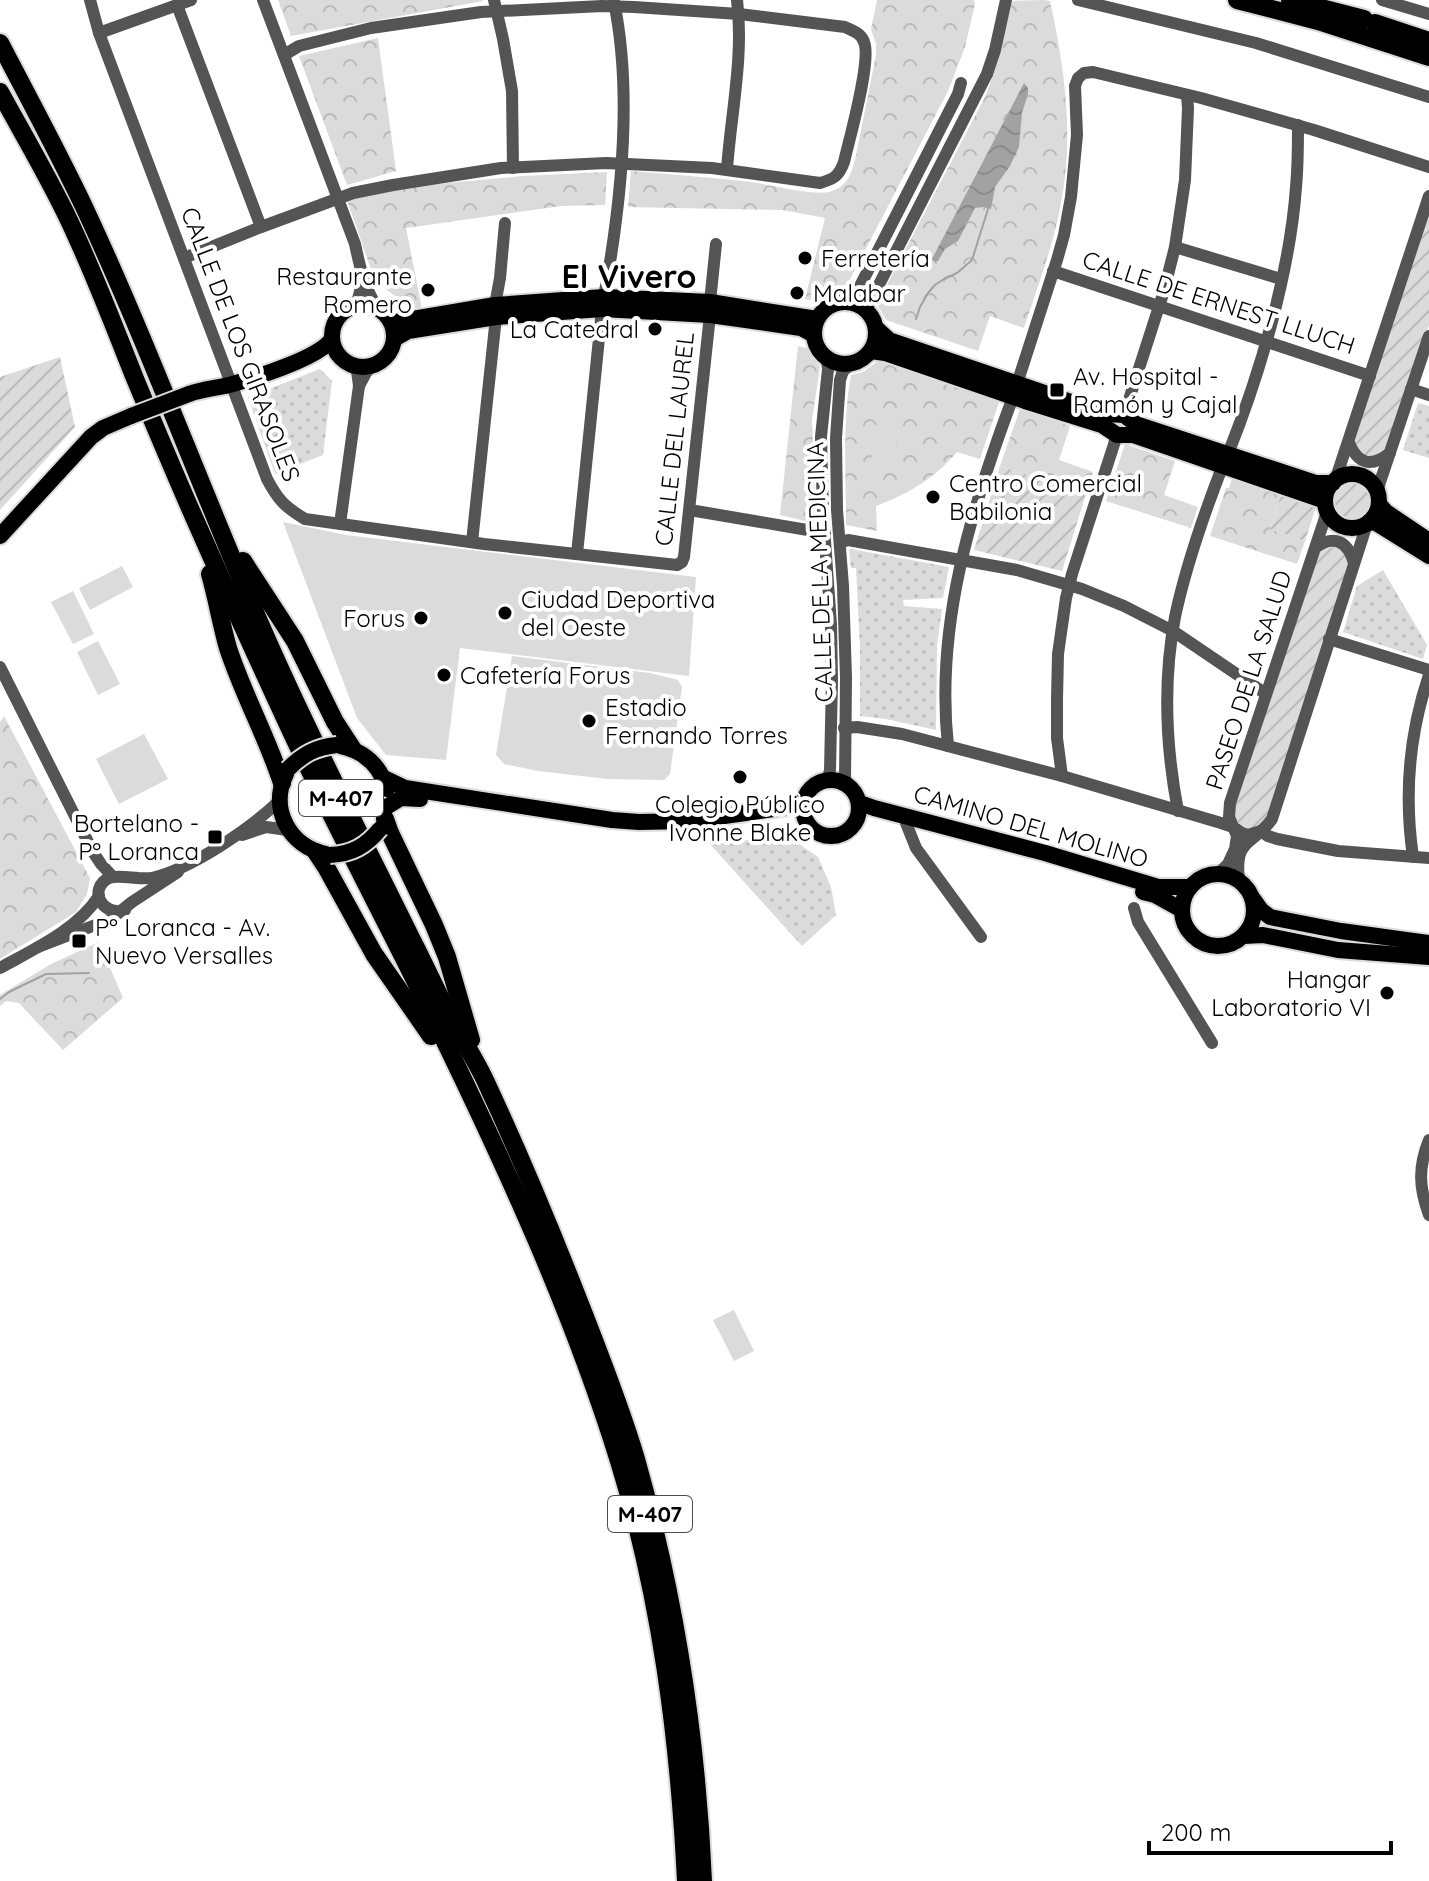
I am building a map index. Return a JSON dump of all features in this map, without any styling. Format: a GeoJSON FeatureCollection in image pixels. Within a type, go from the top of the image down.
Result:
{"type":"FeatureCollection","features":[{"type":"Feature","properties":{"kind":"highway"},"geometry":{"type":"LineString","coordinates":[[1237,0],[1331,25],[1429,57]]}},
{"type":"Feature","properties":{"kind":"highway"},"geometry":{"type":"LineString","coordinates":[[1290,0],[1370,21],[1429,41]]}},
{"type":"Feature","properties":{"kind":"highway"},"geometry":{"type":"LineString","coordinates":[[1323,0],[1370,21]]}},
{"type":"Feature","properties":{"kind":"highway"},"geometry":{"type":"LineString","coordinates":[[0,43],[27,96]]}},
{"type":"Feature","properties":{"kind":"highway","name":"M-407"},"geometry":{"type":"LineString","coordinates":[[0,54],[43,124],[85,210],[263,632],[451,1020],[482,1073],[606,1369],[635,1456],[660,1555],[679,1651],[700,1811],[703,1881]]}},
{"type":"Feature","properties":{"kind":"highway","name":"M-407"},"geometry":{"type":"LineString","coordinates":[[0,95],[65,212],[198,525],[296,743],[464,1081],[551,1275],[590,1375],[645,1555],[675,1733],[686,1881]]}},
{"type":"Feature","properties":{"kind":"highway"},"geometry":{"type":"LineString","coordinates":[[215,515],[295,641],[344,747]]}},
{"type":"Feature","properties":{"kind":"highway"},"geometry":{"type":"LineString","coordinates":[[198,525],[197,534],[228,646],[283,785]]}},
{"type":"Feature","properties":{"kind":"highway"},"geometry":{"type":"LineString","coordinates":[[384,818],[447,957],[482,1073]]}},
{"type":"Feature","properties":{"kind":"highway"},"geometry":{"type":"LineString","coordinates":[[323,853],[326,867],[374,954],[455,1074],[464,1081]]}},
{"type":"Feature","properties":{"kind":"main road"},"geometry":{"type":"LineString","coordinates":[[847,302],[866,310],[876,328],[876,340],[871,351],[862,360],[851,364],[839,364],[827,359],[819,350],[816,327],[828,307],[847,302]]}},
{"type":"Feature","properties":{"kind":"main road"},"geometry":{"type":"LineString","coordinates":[[390,320],[603,303],[710,309],[816,327]]}},
{"type":"Feature","properties":{"kind":"main road"},"geometry":{"type":"LineString","coordinates":[[0,536],[91,437],[103,428],[189,394],[231,385],[311,356],[323,354],[362,368],[383,360],[391,351],[394,329],[378,308],[354,306],[337,319],[332,328],[332,339],[345,361]]}},
{"type":"Feature","properties":{"kind":"main road"},"geometry":{"type":"LineString","coordinates":[[394,339],[408,331],[496,311]]}},
{"type":"Feature","properties":{"kind":"main road"},"geometry":{"type":"LineString","coordinates":[[876,328],[889,340],[1015,391]]}},
{"type":"Feature","properties":{"kind":"main road"},"geometry":{"type":"LineString","coordinates":[[311,356],[332,339]]}},
{"type":"Feature","properties":{"kind":"main road"},"geometry":{"type":"LineString","coordinates":[[871,351],[1106,414],[1120,425],[1136,424],[1225,460],[1326,507]]}},
{"type":"Feature","properties":{"kind":"main road"},"geometry":{"type":"LineString","coordinates":[[1225,460],[1316,483],[1334,482]]}},
{"type":"Feature","properties":{"kind":"main road"},"geometry":{"type":"LineString","coordinates":[[1429,541],[1386,512],[1371,482],[1362,476],[1352,474],[1342,477],[1327,491],[1326,507],[1333,521],[1352,529],[1376,523],[1429,556]]}},
{"type":"Feature","properties":{"kind":"main road"},"geometry":{"type":"LineString","coordinates":[[1368,523],[1377,511],[1378,498]]}},
{"type":"Feature","properties":{"kind":"main road"},"geometry":{"type":"LineString","coordinates":[[384,818],[388,792],[384,778],[365,755],[344,747],[320,747],[301,756],[283,785],[281,815],[288,830],[303,845],[323,853],[342,854],[357,850],[369,842],[401,798],[434,799],[639,831],[674,831],[803,811]]}},
{"type":"Feature","properties":{"kind":"main road"},"geometry":{"type":"LineString","coordinates":[[384,778],[405,788],[612,820],[689,821],[803,811]]}},
{"type":"Feature","properties":{"kind":"main road"},"geometry":{"type":"LineString","coordinates":[[828,779],[845,782],[855,792],[859,809],[853,826],[843,834],[819,834],[809,827],[803,811],[805,796],[810,788],[828,779]]}},
{"type":"Feature","properties":{"kind":"main road","name":"CAMINO DEL MOLINO"},"geometry":{"type":"LineString","coordinates":[[859,809],[1155,895],[1182,910]]}},
{"type":"Feature","properties":{"kind":"main road","name":"CAMINO DEL MOLINO"},"geometry":{"type":"LineString","coordinates":[[859,809],[1045,853],[1158,887],[1190,887]]}},
{"type":"Feature","properties":{"kind":"main road"},"geometry":{"type":"LineString","coordinates":[[1253,898],[1255,912],[1252,925],[1233,944],[1220,947],[1207,945],[1186,928],[1182,910],[1190,887],[1198,879],[1219,873],[1239,880],[1248,888],[1261,910],[1270,917],[1429,943]]}},
{"type":"Feature","properties":{"kind":"main road"},"geometry":{"type":"LineString","coordinates":[[1244,936],[1263,935],[1338,950],[1429,957]]}},
{"type":"Feature","properties":{"kind":"street","name":"CALLE DE LOS GIRASOLES"},"geometry":{"type":"LineString","coordinates":[[90,0],[99,33],[267,479],[276,497],[285,506],[305,519],[677,565]]}},
{"type":"Feature","properties":{"kind":"street"},"geometry":{"type":"LineString","coordinates":[[99,33],[191,0]]}},
{"type":"Feature","properties":{"kind":"street"},"geometry":{"type":"LineString","coordinates":[[263,0],[355,244],[368,294],[378,308]]}},
{"type":"Feature","properties":{"kind":"street"},"geometry":{"type":"LineString","coordinates":[[727,169],[736,82],[737,0]]}},
{"type":"Feature","properties":{"kind":"street"},"geometry":{"type":"LineString","coordinates":[[866,310],[987,74],[1006,0]]}},
{"type":"Feature","properties":{"kind":"street"},"geometry":{"type":"LineString","coordinates":[[1078,0],[1256,43],[1429,97]]}},
{"type":"Feature","properties":{"kind":"street"},"geometry":{"type":"LineString","coordinates":[[1382,0],[1429,14]]}},
{"type":"Feature","properties":{"kind":"street"},"geometry":{"type":"LineString","coordinates":[[184,258],[353,193],[513,168],[620,164],[727,169],[820,183],[832,180],[840,174],[844,162],[867,60],[864,42],[858,33],[845,27],[614,3],[496,6],[481,12],[371,28],[299,46],[284,55]]}},
{"type":"Feature","properties":{"kind":"street"},"geometry":{"type":"LineString","coordinates":[[577,554],[620,164],[623,66],[614,3]]}},
{"type":"Feature","properties":{"kind":"street"},"geometry":{"type":"LineString","coordinates":[[177,5],[261,227]]}},
{"type":"Feature","properties":{"kind":"street"},"geometry":{"type":"LineString","coordinates":[[496,6],[512,91],[513,168]]}},
{"type":"Feature","properties":{"kind":"street"},"geometry":{"type":"LineString","coordinates":[[948,746],[946,669],[950,622],[961,561],[995,443],[1015,391],[1064,235],[1077,135],[1075,86],[1078,78],[1084,73],[1093,72],[1187,95],[1298,125],[1429,167]]}},
{"type":"Feature","properties":{"kind":"street"},"geometry":{"type":"LineString","coordinates":[[847,302],[857,292],[961,83]]}},
{"type":"Feature","properties":{"kind":"street"},"geometry":{"type":"LineString","coordinates":[[1062,776],[1057,738],[1058,654],[1069,585],[1175,247],[1185,180],[1187,95]]}},
{"type":"Feature","properties":{"kind":"street"},"geometry":{"type":"LineString","coordinates":[[1178,811],[1167,706],[1173,631],[1187,566],[1266,341],[1288,251],[1296,188],[1298,125]]}},
{"type":"Feature","properties":{"kind":"street"},"geometry":{"type":"LineString","coordinates":[[1334,482],[1429,196]]}},
{"type":"Feature","properties":{"kind":"street"},"geometry":{"type":"LineString","coordinates":[[472,542],[505,223]]}},
{"type":"Feature","properties":{"kind":"street","name":"CALLE DEL LAUREL"},"geometry":{"type":"LineString","coordinates":[[677,565],[684,557],[690,510],[716,244]]}},
{"type":"Feature","properties":{"kind":"street"},"geometry":{"type":"LineString","coordinates":[[1175,247],[1281,279]]}},
{"type":"Feature","properties":{"kind":"street","name":"CALLE DE ERNEST LLUCH"},"geometry":{"type":"LineString","coordinates":[[1053,271],[1370,376]]}},
{"type":"Feature","properties":{"kind":"street"},"geometry":{"type":"LineString","coordinates":[[354,306],[363,280]]}},
{"type":"Feature","properties":{"kind":"street"},"geometry":{"type":"LineString","coordinates":[[1378,498],[1429,336]]}},
{"type":"Feature","properties":{"kind":"street"},"geometry":{"type":"LineString","coordinates":[[827,359],[821,437],[831,625],[828,779]]}},
{"type":"Feature","properties":{"kind":"street"},"geometry":{"type":"LineString","coordinates":[[340,524],[359,386],[357,371],[345,361]]}},
{"type":"Feature","properties":{"kind":"street","name":"CALLE DE LA MEDICINA"},"geometry":{"type":"LineString","coordinates":[[845,782],[846,678],[836,438],[840,380],[843,371],[851,364]]}},
{"type":"Feature","properties":{"kind":"street"},"geometry":{"type":"LineString","coordinates":[[359,386],[372,366]]}},
{"type":"Feature","properties":{"kind":"street"},"geometry":{"type":"LineString","coordinates":[[1411,389],[1429,395]]}},
{"type":"Feature","properties":{"kind":"street"},"geometry":{"type":"LineString","coordinates":[[1349,443],[1358,458],[1369,462],[1382,460],[1390,453]]}},
{"type":"Feature","properties":{"kind":"street","name":"PASEO DE LA SALUD"},"geometry":{"type":"LineString","coordinates":[[1219,873],[1228,864],[1235,849],[1237,836],[1229,817],[1230,803],[1316,547],[1326,507]]}},
{"type":"Feature","properties":{"kind":"street"},"geometry":{"type":"LineString","coordinates":[[690,510],[825,533]]}},
{"type":"Feature","properties":{"kind":"street"},"geometry":{"type":"LineString","coordinates":[[1239,880],[1241,851],[1247,840],[1272,819],[1368,523]]}},
{"type":"Feature","properties":{"kind":"street"},"geometry":{"type":"LineString","coordinates":[[840,543],[848,540],[1017,570],[1069,585],[1124,606],[1173,631],[1266,694]]}},
{"type":"Feature","properties":{"kind":"street","name":"PASEO DE LA SALUD"},"geometry":{"type":"LineString","coordinates":[[1316,547],[1327,541],[1342,543],[1351,552],[1354,563]]}},
{"type":"Feature","properties":{"kind":"street"},"geometry":{"type":"LineString","coordinates":[[1329,639],[1429,672],[1413,735],[1408,772],[1408,815],[1413,857]]}},
{"type":"Feature","properties":{"kind":"street"},"geometry":{"type":"LineString","coordinates":[[0,667],[93,852],[101,864],[133,888],[134,897],[128,906],[111,919],[38,947]]}},
{"type":"Feature","properties":{"kind":"street"},"geometry":{"type":"LineString","coordinates":[[844,728],[902,734],[1062,776],[1233,827]]}},
{"type":"Feature","properties":{"kind":"street"},"geometry":{"type":"LineString","coordinates":[[186,865],[119,912],[109,910],[101,902],[100,886],[104,881],[119,877],[151,878],[186,865],[232,839],[264,815],[283,785]]}},
{"type":"Feature","properties":{"kind":"street","name":"CAMINO DEL MOLINO"},"geometry":{"type":"LineString","coordinates":[[906,823],[916,848],[981,937]]}},
{"type":"Feature","properties":{"kind":"street"},"geometry":{"type":"LineString","coordinates":[[232,839],[266,827],[288,830]]}},
{"type":"Feature","properties":{"kind":"street","name":"PASEO DE LA SALUD"},"geometry":{"type":"LineString","coordinates":[[1233,827],[1248,835],[1261,831],[1277,839],[1338,851],[1429,858]]}},
{"type":"Feature","properties":{"kind":"street"},"geometry":{"type":"LineString","coordinates":[[0,968],[75,922],[99,896]]}},
{"type":"Feature","properties":{"kind":"street"},"geometry":{"type":"LineString","coordinates":[[1134,908],[1138,922],[1212,1043]]}},
{"type":"Feature","properties":{"kind":"street"},"geometry":{"type":"LineString","coordinates":[[1429,1140],[1420,1171],[1422,1194],[1429,1215]]}},
{"type":"Feature","properties":{"kind":"green space"},"geometry":{"type":"Polygon","coordinates":[[[278,0],[483,0],[483,1],[291,36],[278,0]]]}},
{"type":"Feature","properties":{"kind":"green space"},"geometry":{"type":"Polygon","coordinates":[[[877,0],[974,0],[975,4],[965,47],[948,91],[847,285],[829,289],[814,301],[805,299],[825,218],[782,210],[628,207],[631,171],[743,181],[821,193],[844,184],[855,160],[876,55],[871,29],[877,0]]]}},
{"type":"Feature","properties":{"kind":"green space"},"geometry":{"type":"Polygon","coordinates":[[[1012,1],[1050,1],[1066,99],[1066,173],[1059,214],[1024,328],[990,316],[978,351],[886,320],[877,304],[986,95],[1012,1]]]}},
{"type":"Feature","properties":{"kind":"green space"},"geometry":{"type":"Polygon","coordinates":[[[378,38],[396,171],[347,185],[299,56],[378,38]]]}},
{"type":"Feature","properties":{"kind":"green space"},"geometry":{"type":"Polygon","coordinates":[[[607,172],[605,205],[561,206],[406,228],[422,309],[415,311],[375,281],[347,200],[416,186],[607,172]]]}},
{"type":"Feature","properties":{"kind":"green space"},"geometry":{"type":"Polygon","coordinates":[[[1429,210],[1429,325],[1387,451],[1382,458],[1360,455],[1353,438],[1429,210]]]}},
{"type":"Feature","properties":{"kind":"green space"},"geometry":{"type":"Polygon","coordinates":[[[798,346],[807,348],[820,367],[812,420],[814,523],[780,515],[798,346]]]}},
{"type":"Feature","properties":{"kind":"green space"},"geometry":{"type":"Polygon","coordinates":[[[60,357],[75,427],[0,510],[0,377],[60,357]]]}},
{"type":"Feature","properties":{"kind":"green space"},"geometry":{"type":"Polygon","coordinates":[[[878,361],[999,402],[980,459],[957,452],[940,470],[920,484],[876,506],[877,531],[846,525],[845,450],[851,375],[863,372],[878,361]]]}},
{"type":"Feature","properties":{"kind":"green space"},"geometry":{"type":"Polygon","coordinates":[[[320,369],[332,381],[323,455],[275,474],[248,397],[320,369]]]}},
{"type":"Feature","properties":{"kind":"green space"},"geometry":{"type":"Polygon","coordinates":[[[1418,403],[1429,406],[1429,458],[1403,450],[1418,403]]]}},
{"type":"Feature","properties":{"kind":"green space"},"geometry":{"type":"Polygon","coordinates":[[[1020,409],[1070,426],[1059,460],[1093,472],[1086,494],[1000,466],[1020,409]]]}},
{"type":"Feature","properties":{"kind":"green space"},"geometry":{"type":"Polygon","coordinates":[[[896,424],[897,462],[872,463],[870,425],[896,424]]]}},
{"type":"Feature","properties":{"kind":"green space"},"geometry":{"type":"Polygon","coordinates":[[[1125,444],[1175,461],[1164,495],[1198,507],[1191,528],[1106,501],[1125,444]]]}},
{"type":"Feature","properties":{"kind":"green space"},"geometry":{"type":"Polygon","coordinates":[[[1000,466],[1086,494],[1062,571],[974,550],[1000,466]]]}},
{"type":"Feature","properties":{"kind":"green space"},"geometry":{"type":"Polygon","coordinates":[[[1352,475],[1371,482],[1378,501],[1371,520],[1352,527],[1333,520],[1326,501],[1333,482],[1352,475]]]}},
{"type":"Feature","properties":{"kind":"green space"},"geometry":{"type":"Polygon","coordinates":[[[1232,479],[1281,495],[1270,529],[1305,541],[1297,564],[1210,536],[1232,479]]]}},
{"type":"Feature","properties":{"kind":"green space"},"geometry":{"type":"Polygon","coordinates":[[[1281,495],[1316,507],[1305,541],[1270,529],[1281,495]]]}},
{"type":"Feature","properties":{"kind":"green space","name":"Ciudad Deportiva del Oeste"},"geometry":{"type":"Polygon","coordinates":[[[283,522],[346,535],[696,577],[689,676],[460,648],[446,760],[386,755],[357,718],[283,522]]]}},
{"type":"Feature","properties":{"kind":"green space"},"geometry":{"type":"Polygon","coordinates":[[[1342,546],[1350,565],[1266,822],[1251,830],[1237,821],[1233,805],[1318,549],[1342,546]]]}},
{"type":"Feature","properties":{"kind":"green space"},"geometry":{"type":"Polygon","coordinates":[[[851,549],[949,567],[943,598],[903,600],[904,606],[942,609],[937,646],[936,730],[860,716],[856,568],[851,568],[851,549]]]}},
{"type":"Feature","properties":{"kind":"green space"},"geometry":{"type":"Polygon","coordinates":[[[122,566],[133,587],[90,610],[79,588],[122,566]]]}},
{"type":"Feature","properties":{"kind":"green space"},"geometry":{"type":"Polygon","coordinates":[[[1383,570],[1427,645],[1423,659],[1343,632],[1357,586],[1383,570]]]}},
{"type":"Feature","properties":{"kind":"green space"},"geometry":{"type":"Polygon","coordinates":[[[73,591],[94,634],[73,644],[51,602],[73,591]]]}},
{"type":"Feature","properties":{"kind":"green space"},"geometry":{"type":"Polygon","coordinates":[[[98,641],[120,684],[98,695],[77,652],[98,641]]]}},
{"type":"Feature","properties":{"kind":"green space","name":"Estadio Fernando Torres"},"geometry":{"type":"Polygon","coordinates":[[[512,656],[650,673],[678,680],[682,687],[670,774],[664,780],[607,779],[504,764],[496,755],[512,656]]]}},
{"type":"Feature","properties":{"kind":"green space"},"geometry":{"type":"Polygon","coordinates":[[[4,716],[90,878],[87,894],[76,912],[0,959],[0,722],[4,716]]]}},
{"type":"Feature","properties":{"kind":"green space"},"geometry":{"type":"Polygon","coordinates":[[[144,734],[168,779],[119,804],[96,759],[144,734]]]}},
{"type":"Feature","properties":{"kind":"green space"},"geometry":{"type":"Polygon","coordinates":[[[790,838],[818,857],[831,887],[836,915],[802,946],[708,842],[790,838]]]}},
{"type":"Feature","properties":{"kind":"green space"},"geometry":{"type":"Polygon","coordinates":[[[99,942],[123,998],[63,1050],[19,1003],[6,1001],[0,1006],[0,995],[51,964],[99,942]]]}},
{"type":"Feature","properties":{"kind":"green space"},"geometry":{"type":"Polygon","coordinates":[[[734,1310],[754,1351],[734,1361],[713,1320],[734,1310]]]}},
{"type":"Feature","properties":{"kind":"water"},"geometry":{"type":"Polygon","coordinates":[[[1024,83],[1028,94],[1022,113],[1019,147],[995,187],[991,209],[975,208],[958,241],[945,249],[938,261],[934,262],[932,259],[1024,83]]]}},
{"type":"Feature","properties":{"kind":"waterway"},"geometry":{"type":"LineString","coordinates":[[916,319],[935,285],[972,260],[988,209]]}},
{"type":"Feature","properties":{"kind":"waterway"},"geometry":{"type":"LineString","coordinates":[[0,999],[46,974],[89,973]]}},
{"type":"Feature","properties":{"kind":"place","name":"Ferretería"},"geometry":{"type":"Point","coordinates":[805,258]}},
{"type":"Feature","properties":{"kind":"place","name":"Restaurante Romero"},"geometry":{"type":"Point","coordinates":[428,290]}},
{"type":"Feature","properties":{"kind":"place","name":"Malabar"},"geometry":{"type":"Point","coordinates":[797,293]}},
{"type":"Feature","properties":{"kind":"place","name":"La Catedral"},"geometry":{"type":"Point","coordinates":[655,329]}},
{"type":"Feature","properties":{"kind":"place","name":"Av. Hospital - Ramón y Cajal"},"geometry":{"type":"Point","coordinates":[1057,390]}},
{"type":"Feature","properties":{"kind":"place","name":"Centro Comercial Babilonia"},"geometry":{"type":"Point","coordinates":[933,497]}},
{"type":"Feature","properties":{"kind":"place","name":"Ciudad Deportiva del Oeste"},"geometry":{"type":"Point","coordinates":[505,613]}},
{"type":"Feature","properties":{"kind":"place","name":"Forus"},"geometry":{"type":"Point","coordinates":[421,618]}},
{"type":"Feature","properties":{"kind":"place","name":"Cafetería Forus"},"geometry":{"type":"Point","coordinates":[444,675]}},
{"type":"Feature","properties":{"kind":"place","name":"Estadio Fernando Torres"},"geometry":{"type":"Point","coordinates":[589,721]}},
{"type":"Feature","properties":{"kind":"place","name":"Colegio Público Ivonne Blake"},"geometry":{"type":"Point","coordinates":[740,777]}},
{"type":"Feature","properties":{"kind":"place","name":"Bortelano - Pº Loranca"},"geometry":{"type":"Point","coordinates":[215,837]}},
{"type":"Feature","properties":{"kind":"place","name":"Pº Loranca - Av. Nuevo Versalles"},"geometry":{"type":"Point","coordinates":[79,941]}},
{"type":"Feature","properties":{"kind":"place","name":"Hangar Laboratorio VI"},"geometry":{"type":"Point","coordinates":[1387,993]}},
{"type":"Feature","properties":{"kind":"district","name":"El Vivero"},"geometry":{"type":"Point","coordinates":[629,276]}}]}
